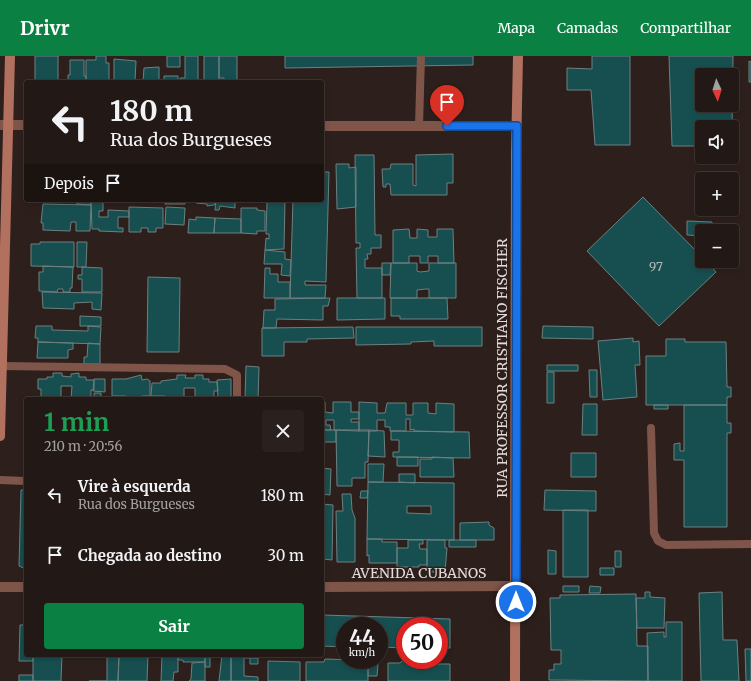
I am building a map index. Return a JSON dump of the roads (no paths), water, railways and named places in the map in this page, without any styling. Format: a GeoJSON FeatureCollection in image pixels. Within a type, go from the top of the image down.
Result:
{"type":"FeatureCollection","features":[{"type":"Feature","properties":{"kind":"main road"},"geometry":{"type":"LineString","coordinates":[[0,436],[4,125],[10,56]]}},
{"type":"Feature","properties":{"kind":"main road","name":"RUA PROFESSOR CRISTIANO FISCHER"},"geometry":{"type":"LineString","coordinates":[[515,681],[518,56]]}},
{"type":"Feature","properties":{"kind":"street"},"geometry":{"type":"LineString","coordinates":[[4,125],[24,125]]}},
{"type":"Feature","properties":{"kind":"street"},"geometry":{"type":"LineString","coordinates":[[324,126],[517,126]]}},
{"type":"Feature","properties":{"kind":"street","name":"AVENIDA CUBANOS"},"geometry":{"type":"LineString","coordinates":[[324,587],[516,586]]}},
{"type":"Feature","properties":{"kind":"street"},"geometry":{"type":"LineString","coordinates":[[0,587],[24,587]]}},
{"type":"Feature","properties":{"kind":"lane"},"geometry":{"type":"LineString","coordinates":[[419,126],[421,56]]}},
{"type":"Feature","properties":{"kind":"lane"},"geometry":{"type":"LineString","coordinates":[[2,366],[225,369],[237,375],[237,397]]}},
{"type":"Feature","properties":{"kind":"lane"},"geometry":{"type":"LineString","coordinates":[[651,428],[654,533],[658,541],[666,545],[751,544]]}},
{"type":"Feature","properties":{"kind":"lane"},"geometry":{"type":"LineString","coordinates":[[0,480],[24,481]]}}]}
